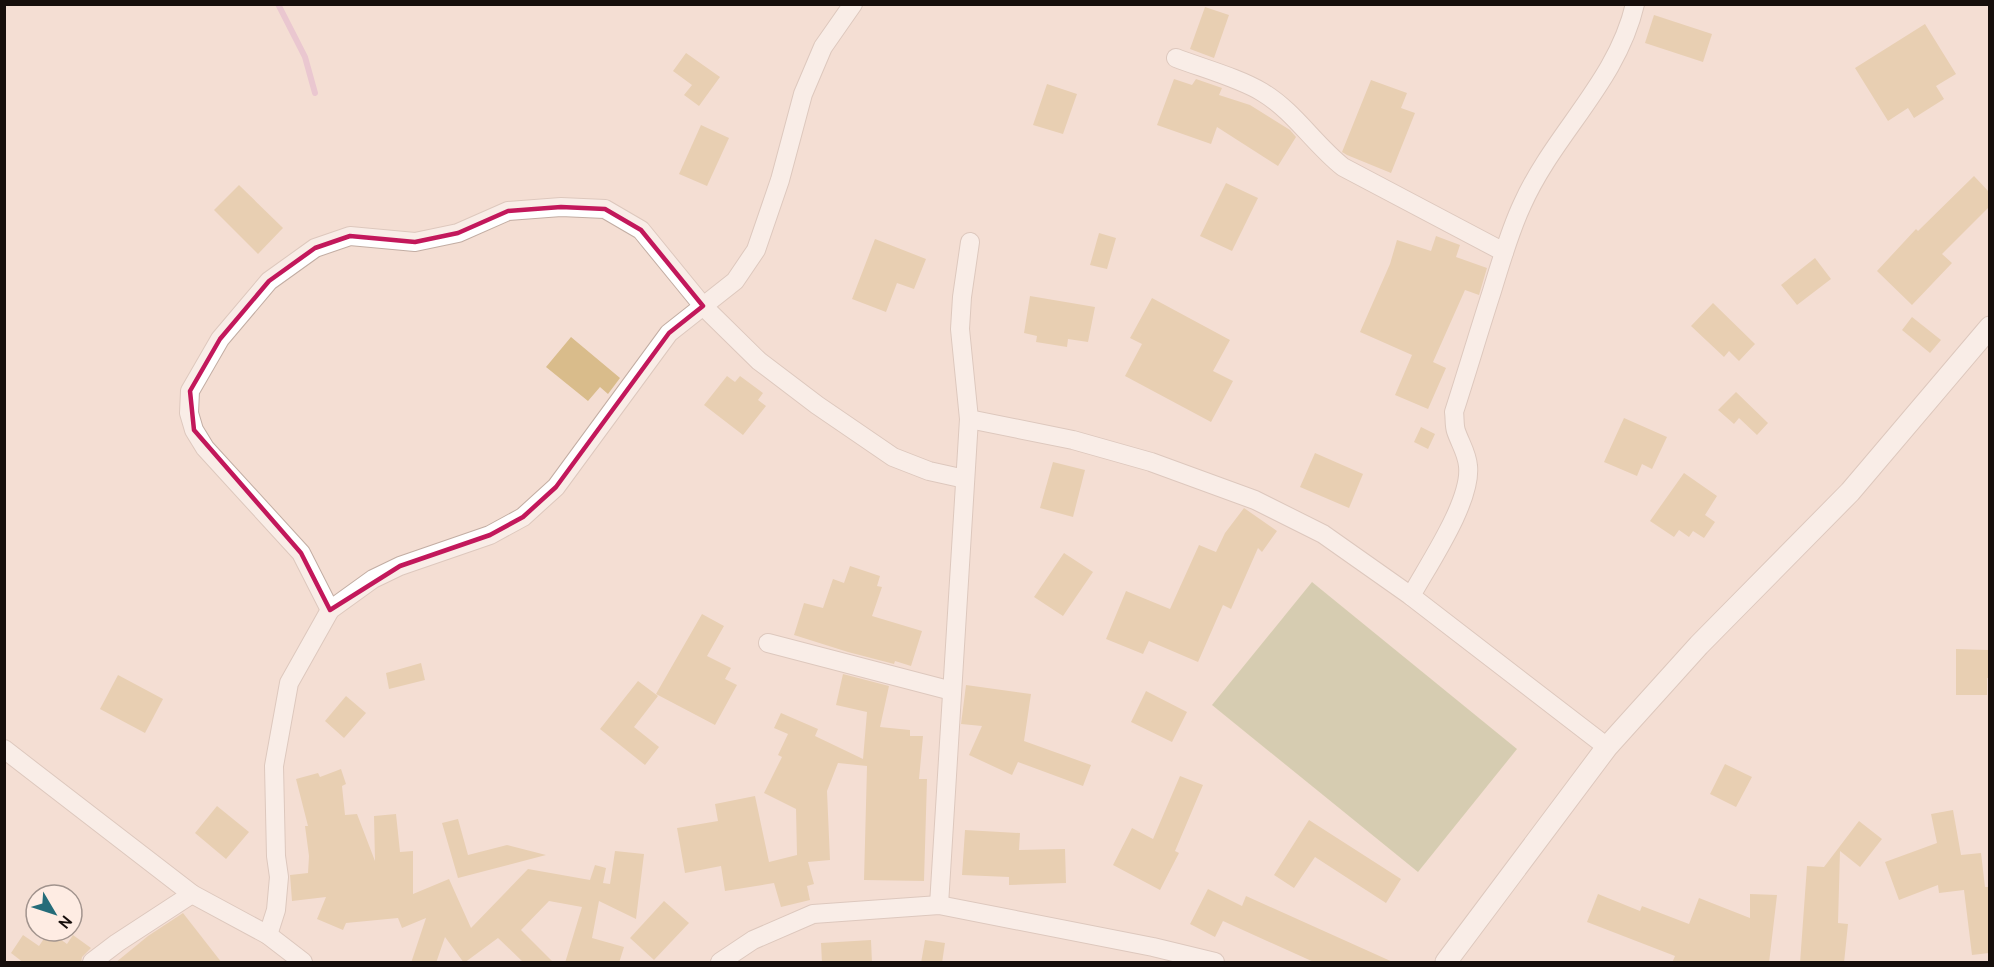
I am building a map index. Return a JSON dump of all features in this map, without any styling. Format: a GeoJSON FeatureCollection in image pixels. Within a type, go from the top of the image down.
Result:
{"type":"FeatureCollection","features":[{"type":"Feature","properties":{"kind":"street"},"geometry":{"type":"LineString","coordinates":[[268,935],[276,910],[279,877],[276,856],[274,766],[289,683],[330,610],[373,579],[400,566],[490,535],[523,517],[556,487],[669,333],[735,281],[756,250],[780,180],[803,94],[823,47],[853,4]]}},
{"type":"Feature","properties":{"kind":"street"},"geometry":{"type":"LineString","coordinates":[[1411,596],[1461,506],[1468,468],[1465,452],[1455,429],[1455,412],[1504,252],[1522,204],[1546,159],[1599,86],[1621,49],[1635,4]]}},
{"type":"Feature","properties":{"kind":"street"},"geometry":{"type":"LineString","coordinates":[[1176,58],[1261,91],[1302,124],[1324,152],[1343,167],[1504,252]]}},
{"type":"Feature","properties":{"kind":"street"},"geometry":{"type":"LineString","coordinates":[[330,610],[301,553],[205,448],[194,430],[189,413],[190,391],[220,339],[269,281],[315,248],[350,236],[416,242],[458,233],[508,211],[561,207],[605,209],[641,230],[703,306],[759,361],[893,457],[929,471],[965,479]]}},
{"type":"Feature","properties":{"kind":"street"},"geometry":{"type":"LineString","coordinates":[[939,905],[969,419],[960,329],[970,242]]}},
{"type":"Feature","properties":{"kind":"street"},"geometry":{"type":"LineString","coordinates":[[1446,963],[1607,747],[1699,645],[1850,492],[1989,327]]}},
{"type":"Feature","properties":{"kind":"street"},"geometry":{"type":"LineString","coordinates":[[969,419],[1073,440],[1128,456],[1255,500],[1323,534],[1411,596],[1607,747]]}},
{"type":"Feature","properties":{"kind":"street"},"geometry":{"type":"LineString","coordinates":[[768,643],[952,691]]}},
{"type":"Feature","properties":{"kind":"street"},"geometry":{"type":"LineString","coordinates":[[4,749],[192,894],[268,935],[303,963]]}},
{"type":"Feature","properties":{"kind":"street"},"geometry":{"type":"LineString","coordinates":[[92,963],[117,943],[192,894]]}},
{"type":"Feature","properties":{"kind":"street"},"geometry":{"type":"LineString","coordinates":[[720,963],[753,940],[813,914],[939,905],[1153,947],[1215,963]]}},
{"type":"Feature","properties":{"kind":"highlighted area"},"geometry":{"type":"Polygon","coordinates":[[[561,207],[605,209],[641,230],[703,306],[669,333],[556,487],[523,517],[490,535],[400,566],[330,610],[301,553],[194,430],[190,391],[220,339],[269,281],[315,248],[350,236],[415,242],[458,233],[508,211],[561,207]]]}},
{"type":"Feature","properties":{"kind":"green space"},"geometry":{"type":"Polygon","coordinates":[[[1312,582],[1517,749],[1418,872],[1212,705],[1312,582]]]}},
{"type":"Feature","properties":{"kind":"building"},"geometry":{"type":"Polygon","coordinates":[[[1205,7],[1229,15],[1214,58],[1190,49],[1205,7]]]}},
{"type":"Feature","properties":{"kind":"building"},"geometry":{"type":"Polygon","coordinates":[[[1654,15],[1712,34],[1703,62],[1645,43],[1654,15]]]}},
{"type":"Feature","properties":{"kind":"building"},"geometry":{"type":"Polygon","coordinates":[[[1925,24],[1956,74],[1936,86],[1944,99],[1914,118],[1908,108],[1888,121],[1855,68],[1925,24]]]}},
{"type":"Feature","properties":{"kind":"building"},"geometry":{"type":"Polygon","coordinates":[[[686,53],[720,77],[699,106],[684,95],[692,85],[673,71],[686,53]]]}},
{"type":"Feature","properties":{"kind":"building"},"geometry":{"type":"Polygon","coordinates":[[[1174,79],[1192,85],[1196,79],[1222,88],[1219,95],[1250,105],[1290,130],[1296,137],[1278,166],[1217,127],[1211,144],[1157,125],[1174,79]]]}},
{"type":"Feature","properties":{"kind":"building"},"geometry":{"type":"Polygon","coordinates":[[[1371,80],[1407,93],[1401,108],[1415,113],[1391,173],[1342,152],[1371,80]]]}},
{"type":"Feature","properties":{"kind":"building"},"geometry":{"type":"Polygon","coordinates":[[[1047,84],[1077,94],[1063,134],[1033,125],[1047,84]]]}},
{"type":"Feature","properties":{"kind":"building"},"geometry":{"type":"Polygon","coordinates":[[[701,125],[729,138],[707,186],[679,174],[701,125]]]}},
{"type":"Feature","properties":{"kind":"building"},"geometry":{"type":"Polygon","coordinates":[[[1974,176],[1989,192],[1989,207],[1942,254],[1952,263],[1912,305],[1877,271],[1916,229],[1918,231],[1974,176]]]}},
{"type":"Feature","properties":{"kind":"building"},"geometry":{"type":"Polygon","coordinates":[[[1226,183],[1258,198],[1232,251],[1200,236],[1226,183]]]}},
{"type":"Feature","properties":{"kind":"building"},"geometry":{"type":"Polygon","coordinates":[[[239,185],[283,228],[258,254],[214,210],[239,185]]]}},
{"type":"Feature","properties":{"kind":"building"},"geometry":{"type":"Polygon","coordinates":[[[1099,233],[1116,238],[1107,269],[1090,265],[1099,233]]]}},
{"type":"Feature","properties":{"kind":"building"},"geometry":{"type":"Polygon","coordinates":[[[1436,236],[1460,245],[1456,257],[1487,268],[1479,295],[1465,290],[1433,362],[1446,368],[1428,409],[1395,395],[1412,355],[1360,332],[1390,264],[1397,240],[1431,251],[1436,236]]]}},
{"type":"Feature","properties":{"kind":"building"},"geometry":{"type":"Polygon","coordinates":[[[875,239],[926,259],[914,289],[897,283],[886,312],[852,299],[875,239]]]}},
{"type":"Feature","properties":{"kind":"building"},"geometry":{"type":"Polygon","coordinates":[[[1815,258],[1831,279],[1797,305],[1781,285],[1815,258]]]}},
{"type":"Feature","properties":{"kind":"building"},"geometry":{"type":"Polygon","coordinates":[[[1030,296],[1095,307],[1088,342],[1068,339],[1067,347],[1036,342],[1037,336],[1024,333],[1030,296]]]}},
{"type":"Feature","properties":{"kind":"building"},"geometry":{"type":"Polygon","coordinates":[[[1152,298],[1230,340],[1213,371],[1233,381],[1211,422],[1125,376],[1142,344],[1130,338],[1152,298]]]}},
{"type":"Feature","properties":{"kind":"building"},"geometry":{"type":"Polygon","coordinates":[[[1713,303],[1755,344],[1739,361],[1729,351],[1724,357],[1691,326],[1713,303]]]}},
{"type":"Feature","properties":{"kind":"building"},"geometry":{"type":"Polygon","coordinates":[[[1912,317],[1941,340],[1930,353],[1902,330],[1912,317]]]}},
{"type":"Feature","properties":{"kind":"building"},"geometry":{"type":"Polygon","coordinates":[[[571,337],[620,378],[608,394],[600,387],[588,401],[546,367],[571,337]]]}},
{"type":"Feature","properties":{"kind":"building"},"geometry":{"type":"Polygon","coordinates":[[[727,376],[735,382],[740,376],[763,393],[758,400],[766,406],[743,435],[704,405],[727,376]]]}},
{"type":"Feature","properties":{"kind":"building"},"geometry":{"type":"Polygon","coordinates":[[[1736,392],[1768,423],[1757,435],[1739,418],[1734,424],[1718,410],[1736,392]]]}},
{"type":"Feature","properties":{"kind":"building"},"geometry":{"type":"Polygon","coordinates":[[[1624,418],[1667,437],[1652,469],[1642,464],[1637,476],[1604,462],[1624,418]]]}},
{"type":"Feature","properties":{"kind":"building"},"geometry":{"type":"Polygon","coordinates":[[[1421,427],[1435,434],[1428,449],[1414,442],[1421,427]]]}},
{"type":"Feature","properties":{"kind":"building"},"geometry":{"type":"Polygon","coordinates":[[[1315,453],[1363,474],[1349,508],[1300,487],[1315,453]]]}},
{"type":"Feature","properties":{"kind":"building"},"geometry":{"type":"Polygon","coordinates":[[[1053,462],[1085,470],[1073,517],[1040,508],[1053,462]]]}},
{"type":"Feature","properties":{"kind":"building"},"geometry":{"type":"Polygon","coordinates":[[[1684,473],[1717,496],[1705,515],[1715,522],[1704,538],[1693,531],[1689,537],[1679,530],[1674,537],[1650,521],[1684,473]]]}},
{"type":"Feature","properties":{"kind":"building"},"geometry":{"type":"Polygon","coordinates":[[[1244,508],[1277,531],[1262,552],[1258,548],[1231,609],[1223,605],[1198,662],[1149,641],[1143,654],[1106,639],[1126,591],[1170,609],[1199,545],[1216,552],[1225,533],[1244,508]]]}},
{"type":"Feature","properties":{"kind":"building"},"geometry":{"type":"Polygon","coordinates":[[[1064,553],[1093,572],[1063,616],[1034,597],[1064,553]]]}},
{"type":"Feature","properties":{"kind":"building"},"geometry":{"type":"Polygon","coordinates":[[[850,566],[880,576],[877,586],[882,587],[872,616],[922,631],[911,666],[848,652],[794,635],[804,603],[823,608],[833,579],[844,583],[850,566]]]}},
{"type":"Feature","properties":{"kind":"building"},"geometry":{"type":"Polygon","coordinates":[[[702,614],[724,626],[707,656],[731,668],[725,679],[737,685],[715,725],[656,694],[702,614]]]}},
{"type":"Feature","properties":{"kind":"building"},"geometry":{"type":"Polygon","coordinates":[[[1956,649],[1988,650],[1987,695],[1956,695],[1956,649]]]}},
{"type":"Feature","properties":{"kind":"building"},"geometry":{"type":"Polygon","coordinates":[[[421,663],[425,680],[389,689],[386,673],[421,663]]]}},
{"type":"Feature","properties":{"kind":"building"},"geometry":{"type":"Polygon","coordinates":[[[843,674],[889,686],[880,727],[910,730],[910,736],[923,736],[919,779],[927,779],[924,881],[864,880],[867,766],[838,763],[827,791],[830,860],[808,862],[814,884],[807,886],[810,900],[781,907],[774,883],[725,891],[721,866],[685,873],[677,828],[718,821],[715,804],[755,796],[769,862],[797,855],[796,809],[764,793],[782,757],[778,755],[788,734],[774,728],[781,713],[818,729],[815,736],[863,759],[867,712],[836,705],[843,674]]]}},
{"type":"Feature","properties":{"kind":"building"},"geometry":{"type":"Polygon","coordinates":[[[118,675],[163,699],[145,733],[100,709],[118,675]]]}},
{"type":"Feature","properties":{"kind":"building"},"geometry":{"type":"Polygon","coordinates":[[[638,681],[658,696],[634,727],[659,747],[645,765],[600,729],[638,681]]]}},
{"type":"Feature","properties":{"kind":"building"},"geometry":{"type":"Polygon","coordinates":[[[966,685],[1031,694],[1024,741],[1091,765],[1083,786],[1018,762],[1012,775],[969,755],[982,726],[961,724],[966,685]]]}},
{"type":"Feature","properties":{"kind":"building"},"geometry":{"type":"Polygon","coordinates":[[[1146,691],[1187,712],[1172,742],[1131,722],[1146,691]]]}},
{"type":"Feature","properties":{"kind":"building"},"geometry":{"type":"Polygon","coordinates":[[[346,696],[366,713],[344,738],[325,721],[346,696]]]}},
{"type":"Feature","properties":{"kind":"building"},"geometry":{"type":"Polygon","coordinates":[[[1725,764],[1752,777],[1736,807],[1710,794],[1725,764]]]}},
{"type":"Feature","properties":{"kind":"building"},"geometry":{"type":"Polygon","coordinates":[[[341,769],[346,784],[342,786],[345,815],[357,814],[375,861],[374,816],[396,814],[400,852],[413,851],[413,894],[449,879],[471,928],[528,869],[590,880],[595,865],[606,868],[603,883],[610,884],[615,851],[644,854],[636,919],[599,901],[592,938],[624,947],[619,963],[565,963],[582,907],[549,901],[521,930],[554,963],[524,963],[498,938],[464,963],[445,937],[436,963],[411,963],[426,918],[402,928],[398,918],[346,923],[343,930],[317,919],[326,897],[292,901],[290,875],[308,873],[309,856],[305,826],[308,826],[296,779],[318,773],[320,777],[341,769]]]}},
{"type":"Feature","properties":{"kind":"building"},"geometry":{"type":"Polygon","coordinates":[[[1180,776],[1203,785],[1175,851],[1179,853],[1160,890],[1113,865],[1132,828],[1153,839],[1180,776]]]}},
{"type":"Feature","properties":{"kind":"building"},"geometry":{"type":"Polygon","coordinates":[[[217,806],[249,832],[226,859],[195,833],[217,806]]]}},
{"type":"Feature","properties":{"kind":"building"},"geometry":{"type":"Polygon","coordinates":[[[1953,810],[1961,855],[1981,853],[1985,887],[1989,887],[1989,953],[1972,955],[1964,890],[1939,893],[1938,885],[1899,900],[1885,862],[1937,843],[1931,814],[1953,810]]]}},
{"type":"Feature","properties":{"kind":"building"},"geometry":{"type":"Polygon","coordinates":[[[458,819],[468,855],[507,845],[546,855],[458,878],[442,823],[458,819]]]}},
{"type":"Feature","properties":{"kind":"building"},"geometry":{"type":"Polygon","coordinates":[[[1309,820],[1401,879],[1386,903],[1315,857],[1294,888],[1274,875],[1309,820]]]}},
{"type":"Feature","properties":{"kind":"building"},"geometry":{"type":"Polygon","coordinates":[[[1859,821],[1882,839],[1860,867],[1840,851],[1838,923],[1848,924],[1844,963],[1800,963],[1807,866],[1824,867],[1859,821]]]}},
{"type":"Feature","properties":{"kind":"building"},"geometry":{"type":"Polygon","coordinates":[[[965,830],[1020,833],[1019,850],[1065,849],[1066,883],[1009,885],[1009,877],[962,875],[965,830]]]}},
{"type":"Feature","properties":{"kind":"building"},"geometry":{"type":"Polygon","coordinates":[[[1208,889],[1242,906],[1246,896],[1395,963],[1316,963],[1223,921],[1215,937],[1190,924],[1208,889]]]}},
{"type":"Feature","properties":{"kind":"building"},"geometry":{"type":"Polygon","coordinates":[[[1598,894],[1640,911],[1642,906],[1689,924],[1699,898],[1750,918],[1750,894],[1777,895],[1769,963],[1672,963],[1675,956],[1587,922],[1598,894]]]}},
{"type":"Feature","properties":{"kind":"building"},"geometry":{"type":"Polygon","coordinates":[[[664,901],[689,923],[654,960],[630,938],[664,901]]]}},
{"type":"Feature","properties":{"kind":"building"},"geometry":{"type":"Polygon","coordinates":[[[183,913],[222,963],[115,963],[148,936],[183,913]]]}},
{"type":"Feature","properties":{"kind":"building"},"geometry":{"type":"Polygon","coordinates":[[[23,935],[24,943],[35,943],[39,946],[41,943],[84,943],[91,948],[82,957],[81,963],[24,963],[11,953],[23,935]]]}},
{"type":"Feature","properties":{"kind":"building"},"geometry":{"type":"Polygon","coordinates":[[[871,940],[872,963],[822,963],[821,943],[871,940]]]}},
{"type":"Feature","properties":{"kind":"building"},"geometry":{"type":"Polygon","coordinates":[[[925,940],[945,943],[942,963],[921,963],[925,940]]]}},
{"type":"Feature","properties":{"kind":"waterway"},"geometry":{"type":"LineString","coordinates":[[278,4],[305,57],[315,93]]}}]}
